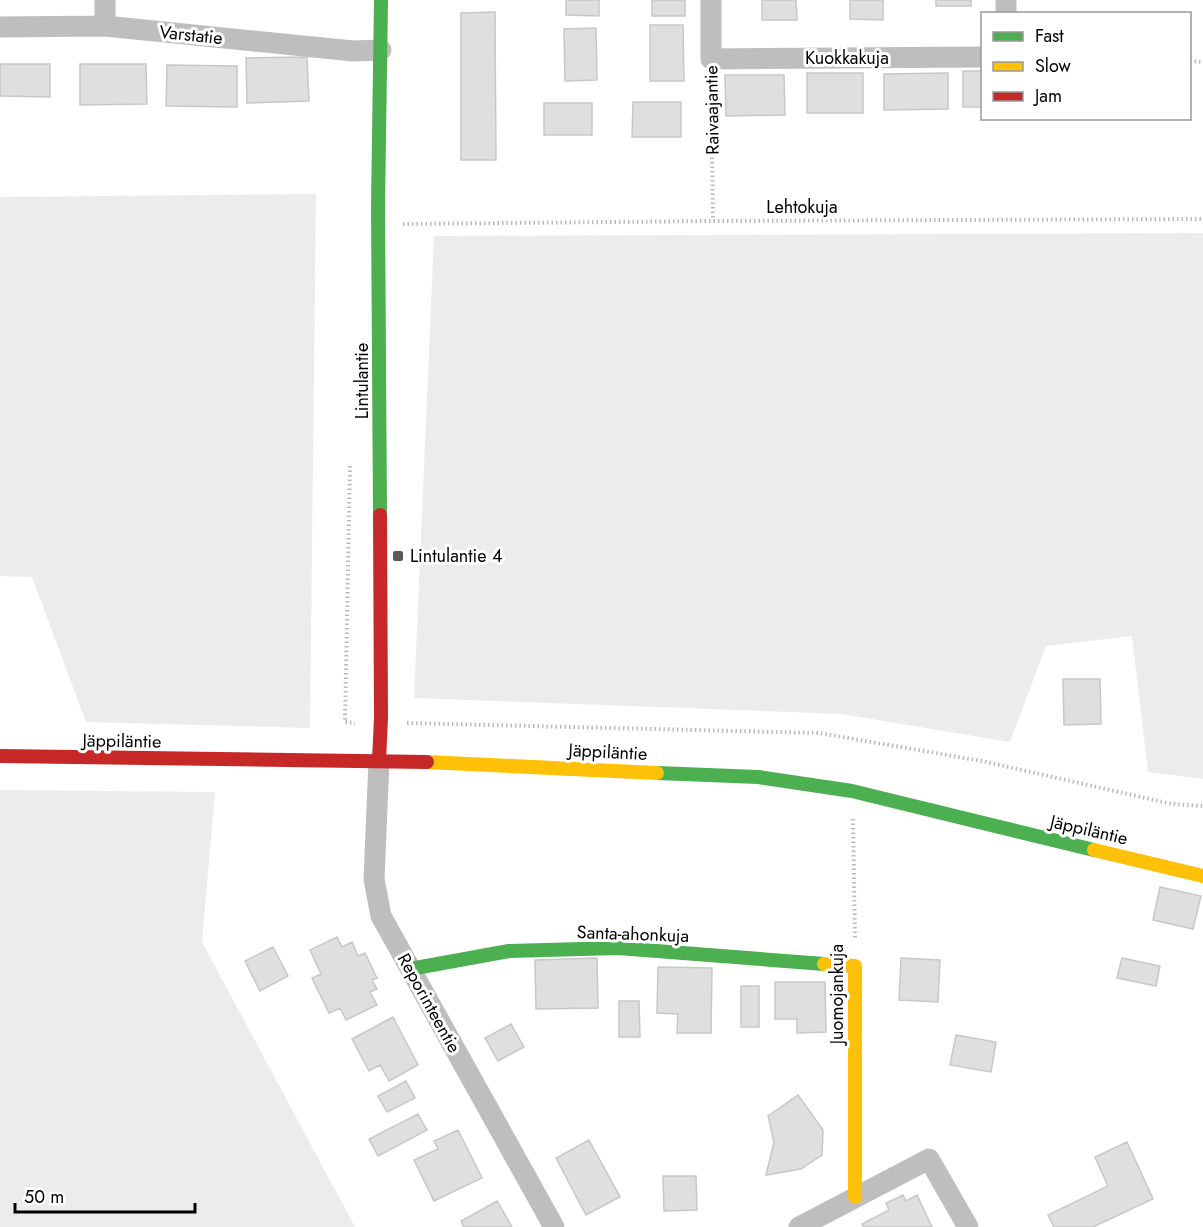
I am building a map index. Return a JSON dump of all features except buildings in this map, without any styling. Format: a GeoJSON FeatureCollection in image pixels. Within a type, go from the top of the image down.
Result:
{"type":"FeatureCollection","features":[{"type":"Feature","properties":{"kind":"street"},"geometry":{"type":"LineString","coordinates":[[105,0],[105,26]]}},
{"type":"Feature","properties":{"kind":"street","name":"Lintulantie"},"geometry":{"type":"LineString","coordinates":[[380,761],[378,206],[381,0]]}},
{"type":"Feature","properties":{"kind":"street","name":"Raivaajantie"},"geometry":{"type":"LineString","coordinates":[[711,0],[711,59]]}},
{"type":"Feature","properties":{"kind":"street","name":"Varstatie"},"geometry":{"type":"LineString","coordinates":[[0,27],[105,26],[353,51],[381,50]]}},
{"type":"Feature","properties":{"kind":"street","name":"Kuokkakuja"},"geometry":{"type":"LineString","coordinates":[[711,59],[981,57]]}},
{"type":"Feature","properties":{"kind":"street","name":"Jäppiläntie"},"geometry":{"type":"LineString","coordinates":[[0,756],[380,761],[758,777],[852,791],[1203,876]]}},
{"type":"Feature","properties":{"kind":"street","name":"Reporinteentie"},"geometry":{"type":"LineString","coordinates":[[380,761],[374,879],[381,915],[554,1227]]}},
{"type":"Feature","properties":{"kind":"street","name":"Santa-ahonkuja"},"geometry":{"type":"LineString","coordinates":[[410,969],[509,951],[618,948],[855,966]]}},
{"type":"Feature","properties":{"kind":"street","name":"Juomojankuja"},"geometry":{"type":"LineString","coordinates":[[855,966],[855,1197]]}},
{"type":"Feature","properties":{"kind":"street"},"geometry":{"type":"LineString","coordinates":[[799,1227],[929,1159],[968,1227]]}},
{"type":"Feature","properties":{"kind":"path","name":"Raivaajantie"},"geometry":{"type":"LineString","coordinates":[[711,59],[713,221]]}},
{"type":"Feature","properties":{"kind":"path","name":"Lehtokuja"},"geometry":{"type":"LineString","coordinates":[[402,224],[1203,219]]}},
{"type":"Feature","properties":{"kind":"path"},"geometry":{"type":"LineString","coordinates":[[396,723],[819,733],[982,761],[1172,804],[1203,806]]}},
{"type":"Feature","properties":{"kind":"path","name":"Juomojankuja"},"geometry":{"type":"LineString","coordinates":[[852,791],[855,966]]}},
{"type":"Feature","properties":{"kind":"shaded area"},"geometry":{"type":"Polygon","coordinates":[[[316,194],[310,728],[86,722],[32,577],[0,576],[0,197],[316,194]]]}},
{"type":"Feature","properties":{"kind":"shaded area"},"geometry":{"type":"Polygon","coordinates":[[[1203,233],[1203,779],[1148,772],[1132,636],[1046,646],[1010,742],[842,714],[414,698],[434,236],[1203,233]]]}},
{"type":"Feature","properties":{"kind":"shaded area"},"geometry":{"type":"Polygon","coordinates":[[[0,790],[215,792],[202,942],[355,1227],[0,1227],[0,790]]]}},
{"type":"Feature","properties":{"kind":"traffic: fast"},"geometry":{"type":"LineString","coordinates":[[380,515],[378,206],[381,0]]}},
{"type":"Feature","properties":{"kind":"traffic: fast"},"geometry":{"type":"LineString","coordinates":[[657,773],[758,777],[852,791],[1094,850]]}},
{"type":"Feature","properties":{"kind":"traffic: fast"},"geometry":{"type":"LineString","coordinates":[[410,969],[509,951],[618,948],[824,964]]}},
{"type":"Feature","properties":{"kind":"traffic: slow"},"geometry":{"type":"LineString","coordinates":[[427,762],[657,773]]}},
{"type":"Feature","properties":{"kind":"traffic: slow"},"geometry":{"type":"LineString","coordinates":[[1094,850],[1203,876]]}},
{"type":"Feature","properties":{"kind":"traffic: slow"},"geometry":{"type":"LineString","coordinates":[[824,964],[855,966],[855,1197]]}},
{"type":"Feature","properties":{"kind":"traffic: jam"},"geometry":{"type":"LineString","coordinates":[[379,761],[381,718],[380,515]]}},
{"type":"Feature","properties":{"kind":"traffic: jam"},"geometry":{"type":"LineString","coordinates":[[0,756],[427,762]]}},
{"type":"Feature","properties":{"kind":"place","name":"Lintulantie 4"},"geometry":{"type":"Point","coordinates":[398,556]}}]}
